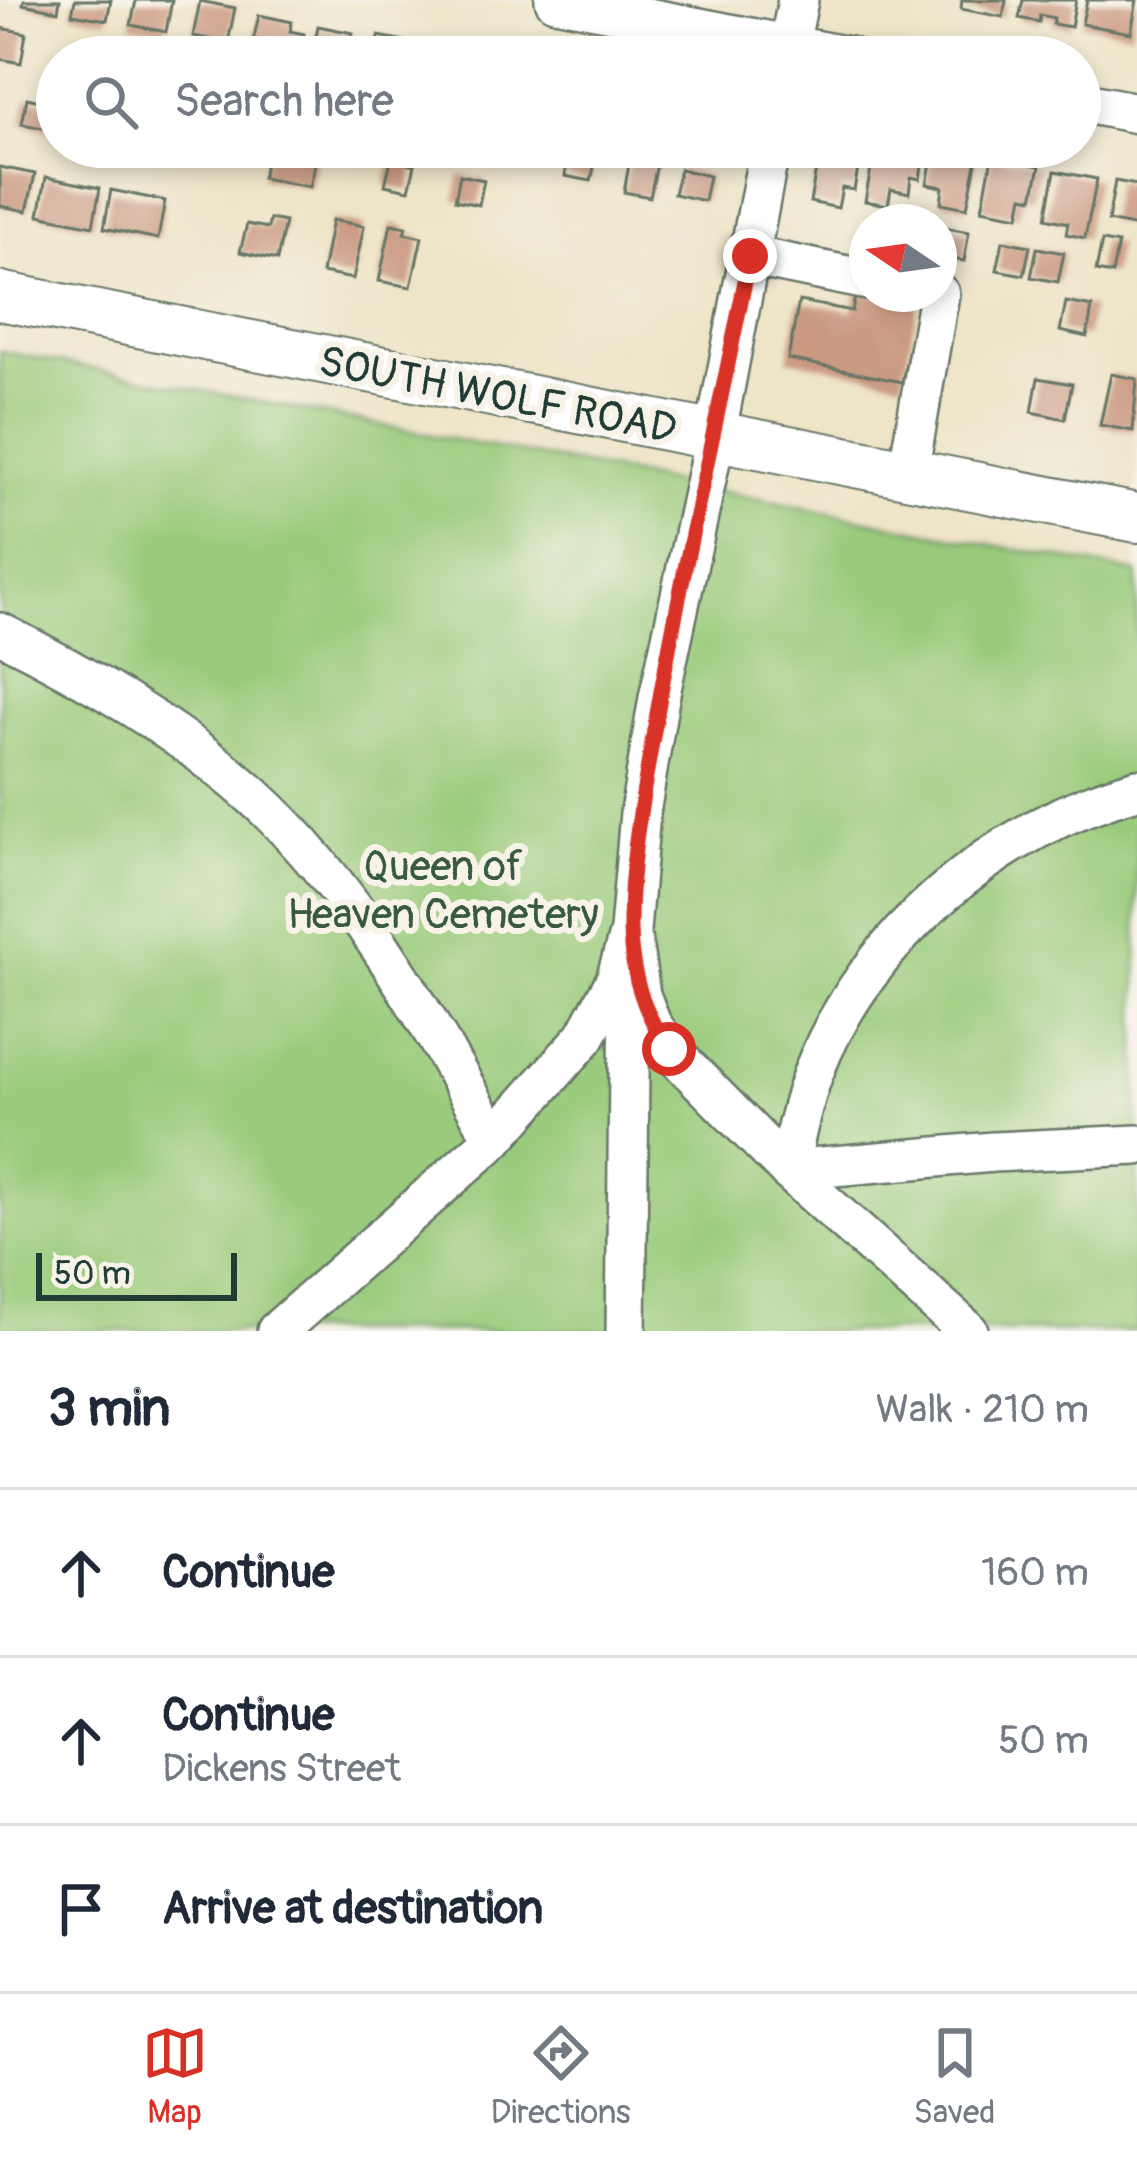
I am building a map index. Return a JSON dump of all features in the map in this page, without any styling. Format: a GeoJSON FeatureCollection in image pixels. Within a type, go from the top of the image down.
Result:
{"type":"FeatureCollection","features":[{"type":"Feature","properties":{"kind":"main road","name":"SOUTH WOLF ROAD"},"geometry":{"type":"LineString","coordinates":[[0,296],[1137,518]]}},
{"type":"Feature","properties":{"kind":"street"},"geometry":{"type":"LineString","coordinates":[[555,0],[719,36]]}},
{"type":"Feature","properties":{"kind":"street"},"geometry":{"type":"LineString","coordinates":[[791,36],[798,0]]}},
{"type":"Feature","properties":{"kind":"street"},"geometry":{"type":"LineString","coordinates":[[1101,106],[1137,113]]}},
{"type":"Feature","properties":{"kind":"street"},"geometry":{"type":"LineString","coordinates":[[626,1331],[630,931],[640,813],[766,168]]}},
{"type":"Feature","properties":{"kind":"street"},"geometry":{"type":"LineString","coordinates":[[750,256],[849,276]]}},
{"type":"Feature","properties":{"kind":"street"},"geometry":{"type":"LineString","coordinates":[[908,473],[936,312]]}},
{"type":"Feature","properties":{"kind":"street"},"geometry":{"type":"LineString","coordinates":[[0,633],[62,666],[213,764],[288,831],[381,948],[494,1139]]}},
{"type":"Feature","properties":{"kind":"street"},"geometry":{"type":"LineString","coordinates":[[788,1169],[815,1068],[847,1006],[892,947],[934,902],[982,862],[1085,806],[1137,788]]}},
{"type":"Feature","properties":{"kind":"street"},"geometry":{"type":"LineString","coordinates":[[277,1331],[494,1139],[585,1037],[616,980],[630,931]]}},
{"type":"Feature","properties":{"kind":"street"},"geometry":{"type":"LineString","coordinates":[[630,931],[640,995],[651,1024],[699,1083],[968,1331]]}},
{"type":"Feature","properties":{"kind":"street"},"geometry":{"type":"LineString","coordinates":[[788,1169],[1137,1145]]}},
{"type":"Feature","properties":{"kind":"green space","name":"Queen of Heaven Cemetery"},"geometry":{"type":"Polygon","coordinates":[[[0,351],[1137,573],[1137,1331],[0,1331],[0,351]]]}},
{"type":"Feature","properties":{"kind":"building"},"geometry":{"type":"Polygon","coordinates":[[[24,0],[60,0],[58,11],[23,4],[24,0]]]}},
{"type":"Feature","properties":{"kind":"building"},"geometry":{"type":"Polygon","coordinates":[[[75,0],[111,0],[107,20],[72,14],[75,0]]]}},
{"type":"Feature","properties":{"kind":"building"},"geometry":{"type":"Polygon","coordinates":[[[136,0],[172,0],[166,32],[131,25],[136,0]]]}},
{"type":"Feature","properties":{"kind":"building"},"geometry":{"type":"Polygon","coordinates":[[[962,0],[1006,0],[1003,17],[961,9],[962,0]]]}},
{"type":"Feature","properties":{"kind":"building"},"geometry":{"type":"Polygon","coordinates":[[[1023,0],[1076,0],[1071,27],[1053,24],[1054,18],[1040,15],[1039,22],[1019,18],[1023,0]]]}},
{"type":"Feature","properties":{"kind":"building"},"geometry":{"type":"Polygon","coordinates":[[[1087,0],[1137,0],[1131,33],[1082,24],[1087,0]]]}},
{"type":"Feature","properties":{"kind":"building"},"geometry":{"type":"Polygon","coordinates":[[[200,1],[235,8],[229,36],[193,36],[200,1]]]}},
{"type":"Feature","properties":{"kind":"building"},"geometry":{"type":"Polygon","coordinates":[[[259,15],[292,22],[290,31],[304,34],[304,36],[254,36],[259,15]]]}},
{"type":"Feature","properties":{"kind":"building"},"geometry":{"type":"Polygon","coordinates":[[[318,26],[353,33],[352,36],[316,36],[318,26]]]}},
{"type":"Feature","properties":{"kind":"building"},"geometry":{"type":"Polygon","coordinates":[[[0,28],[26,33],[21,63],[0,59],[0,28]]]}},
{"type":"Feature","properties":{"kind":"building"},"geometry":{"type":"Polygon","coordinates":[[[27,98],[36,100],[36,127],[22,124],[27,98]]]}},
{"type":"Feature","properties":{"kind":"building"},"geometry":{"type":"Polygon","coordinates":[[[0,167],[35,174],[27,211],[0,206],[0,167]]]}},
{"type":"Feature","properties":{"kind":"building"},"geometry":{"type":"Polygon","coordinates":[[[264,168],[314,168],[310,187],[262,178],[264,168]]]}},
{"type":"Feature","properties":{"kind":"building"},"geometry":{"type":"Polygon","coordinates":[[[389,168],[414,168],[409,190],[385,185],[389,168]]]}},
{"type":"Feature","properties":{"kind":"building"},"geometry":{"type":"Polygon","coordinates":[[[566,168],[594,168],[591,181],[565,176],[566,168]]]}},
{"type":"Feature","properties":{"kind":"building"},"geometry":{"type":"Polygon","coordinates":[[[628,168],[656,168],[650,197],[624,192],[628,168]]]}},
{"type":"Feature","properties":{"kind":"building"},"geometry":{"type":"Polygon","coordinates":[[[816,168],[858,168],[854,190],[842,188],[838,208],[810,202],[816,168]]]}},
{"type":"Feature","properties":{"kind":"building"},"geometry":{"type":"Polygon","coordinates":[[[871,168],[922,168],[920,179],[911,177],[909,193],[891,189],[888,204],[865,201],[871,168]]]}},
{"type":"Feature","properties":{"kind":"building"},"geometry":{"type":"Polygon","coordinates":[[[930,168],[975,168],[967,208],[941,203],[943,187],[927,184],[930,168]]]}},
{"type":"Feature","properties":{"kind":"building"},"geometry":{"type":"Polygon","coordinates":[[[990,168],[1040,168],[1033,198],[1023,196],[1019,216],[982,209],[990,168]]]}},
{"type":"Feature","properties":{"kind":"building"},"geometry":{"type":"Polygon","coordinates":[[[680,169],[709,176],[704,201],[674,194],[680,169]]]}},
{"type":"Feature","properties":{"kind":"building"},"geometry":{"type":"Polygon","coordinates":[[[1055,171],[1097,179],[1085,238],[1066,234],[1068,223],[1046,218],[1055,171]]]}},
{"type":"Feature","properties":{"kind":"building"},"geometry":{"type":"Polygon","coordinates":[[[460,175],[484,180],[479,205],[455,200],[460,175]]]}},
{"type":"Feature","properties":{"kind":"building"},"geometry":{"type":"Polygon","coordinates":[[[46,177],[100,188],[93,226],[39,215],[46,177]]]}},
{"type":"Feature","properties":{"kind":"building"},"geometry":{"type":"Polygon","coordinates":[[[1115,181],[1137,185],[1137,227],[1108,221],[1115,181]]]}},
{"type":"Feature","properties":{"kind":"building"},"geometry":{"type":"Polygon","coordinates":[[[111,190],[165,201],[158,239],[104,228],[111,190]]]}},
{"type":"Feature","properties":{"kind":"building"},"geometry":{"type":"Polygon","coordinates":[[[270,219],[285,222],[277,260],[240,252],[247,224],[268,228],[270,219]]]}},
{"type":"Feature","properties":{"kind":"building"},"geometry":{"type":"Polygon","coordinates":[[[332,220],[364,226],[353,279],[322,273],[332,220]]]}},
{"type":"Feature","properties":{"kind":"building"},"geometry":{"type":"Polygon","coordinates":[[[391,224],[422,237],[411,287],[379,281],[391,224]]]}},
{"type":"Feature","properties":{"kind":"building"},"geometry":{"type":"Polygon","coordinates":[[[957,230],[969,232],[964,261],[957,260],[957,230]]]}},
{"type":"Feature","properties":{"kind":"building"},"geometry":{"type":"Polygon","coordinates":[[[1003,241],[1030,246],[1024,275],[997,270],[1003,241]]]}},
{"type":"Feature","properties":{"kind":"building"},"geometry":{"type":"Polygon","coordinates":[[[1102,241],[1118,244],[1112,274],[1096,271],[1102,241]]]}},
{"type":"Feature","properties":{"kind":"building"},"geometry":{"type":"Polygon","coordinates":[[[1037,248],[1064,253],[1058,282],[1031,277],[1037,248]]]}},
{"type":"Feature","properties":{"kind":"building"},"geometry":{"type":"Polygon","coordinates":[[[799,301],[849,312],[917,312],[902,382],[788,359],[799,301]]]}},
{"type":"Feature","properties":{"kind":"building"},"geometry":{"type":"Polygon","coordinates":[[[1066,302],[1092,307],[1087,337],[1060,331],[1066,302]]]}},
{"type":"Feature","properties":{"kind":"building"},"geometry":{"type":"Polygon","coordinates":[[[1111,374],[1137,379],[1133,431],[1100,425],[1111,374]]]}},
{"type":"Feature","properties":{"kind":"building"},"geometry":{"type":"Polygon","coordinates":[[[1038,378],[1072,384],[1065,419],[1032,412],[1038,378]]]}},
{"type":"Feature","properties":{"kind":"route"},"geometry":{"type":"LineString","coordinates":[[669,1049],[651,1024],[640,995],[630,931],[640,813],[688,551],[750,256]]}}]}
